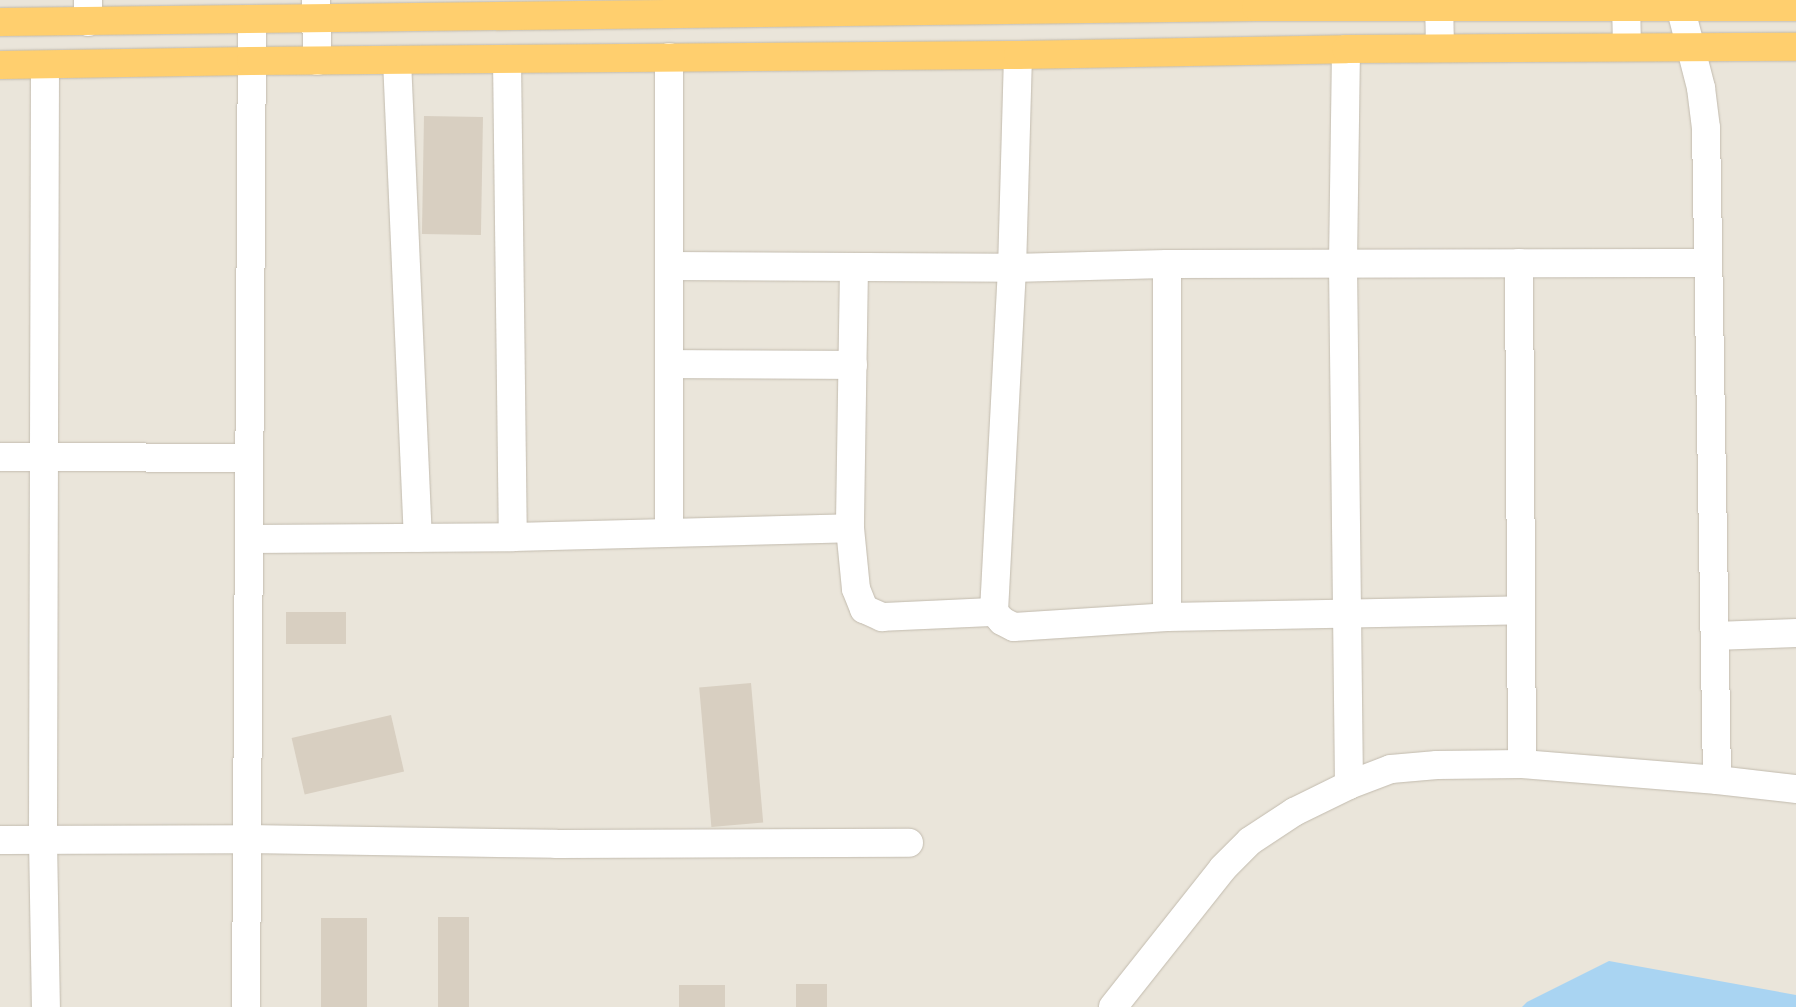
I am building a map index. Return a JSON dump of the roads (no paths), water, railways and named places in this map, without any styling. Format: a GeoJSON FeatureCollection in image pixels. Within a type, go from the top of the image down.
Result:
{"type":"FeatureCollection","features":[{"type":"Feature","properties":{"kind":"highway"},"geometry":{"type":"LineString","coordinates":[[0,22],[88,11],[252,20],[316,10],[524,8],[1626,3],[1680,6],[1796,6]]}},
{"type":"Feature","properties":{"kind":"highway"},"geometry":{"type":"LineString","coordinates":[[0,65],[45,66],[251,61],[1018,55],[1440,48],[1796,47]]}},
{"type":"Feature","properties":{"kind":"street"},"geometry":{"type":"LineString","coordinates":[[1626,3],[1627,47]]}},
{"type":"Feature","properties":{"kind":"street"},"geometry":{"type":"LineString","coordinates":[[1439,4],[1440,48]]}},
{"type":"Feature","properties":{"kind":"street"},"geometry":{"type":"LineString","coordinates":[[1680,6],[1701,88],[1706,128],[1717,780]]}},
{"type":"Feature","properties":{"kind":"street"},"geometry":{"type":"LineString","coordinates":[[316,10],[317,61]]}},
{"type":"Feature","properties":{"kind":"street"},"geometry":{"type":"LineString","coordinates":[[246,1007],[252,20]]}},
{"type":"Feature","properties":{"kind":"street"},"geometry":{"type":"LineString","coordinates":[[1346,49],[1343,264],[1349,785]]}},
{"type":"Feature","properties":{"kind":"street"},"geometry":{"type":"LineString","coordinates":[[1018,55],[1012,268],[994,612],[1002,621],[1014,627],[1167,617],[1521,610]]}},
{"type":"Feature","properties":{"kind":"street"},"geometry":{"type":"LineString","coordinates":[[669,57],[669,532]]}},
{"type":"Feature","properties":{"kind":"street"},"geometry":{"type":"LineString","coordinates":[[507,59],[513,537]]}},
{"type":"Feature","properties":{"kind":"street"},"geometry":{"type":"LineString","coordinates":[[397,60],[418,538]]}},
{"type":"Feature","properties":{"kind":"street"},"geometry":{"type":"LineString","coordinates":[[45,66],[43,840],[46,1007]]}},
{"type":"Feature","properties":{"kind":"street"},"geometry":{"type":"LineString","coordinates":[[1519,263],[1522,764]]}},
{"type":"Feature","properties":{"kind":"street"},"geometry":{"type":"LineString","coordinates":[[670,266],[1012,268],[1167,264],[1708,263]]}},
{"type":"Feature","properties":{"kind":"street"},"geometry":{"type":"LineString","coordinates":[[1167,264],[1167,617]]}},
{"type":"Feature","properties":{"kind":"street"},"geometry":{"type":"LineString","coordinates":[[854,267],[850,528],[856,589],[864,609],[882,617],[994,612]]}},
{"type":"Feature","properties":{"kind":"street"},"geometry":{"type":"LineString","coordinates":[[669,364],[853,365]]}},
{"type":"Feature","properties":{"kind":"street"},"geometry":{"type":"LineString","coordinates":[[0,457],[249,458]]}},
{"type":"Feature","properties":{"kind":"street"},"geometry":{"type":"LineString","coordinates":[[249,539],[513,537],[850,528]]}},
{"type":"Feature","properties":{"kind":"street"},"geometry":{"type":"LineString","coordinates":[[1715,636],[1796,633]]}},
{"type":"Feature","properties":{"kind":"street"},"geometry":{"type":"LineString","coordinates":[[1114,1007],[1223,868],[1250,841],[1294,812],[1349,785],[1391,769],[1437,765],[1522,764],[1717,780],[1796,789]]}},
{"type":"Feature","properties":{"kind":"street"},"geometry":{"type":"LineString","coordinates":[[0,840],[247,840],[556,844],[909,843]]}},
{"type":"Feature","properties":{"kind":"water"},"geometry":{"type":"Polygon","coordinates":[[[1609,961],[1796,995],[1796,1007],[1522,1007],[1527,1002],[1609,961]]]}}]}
